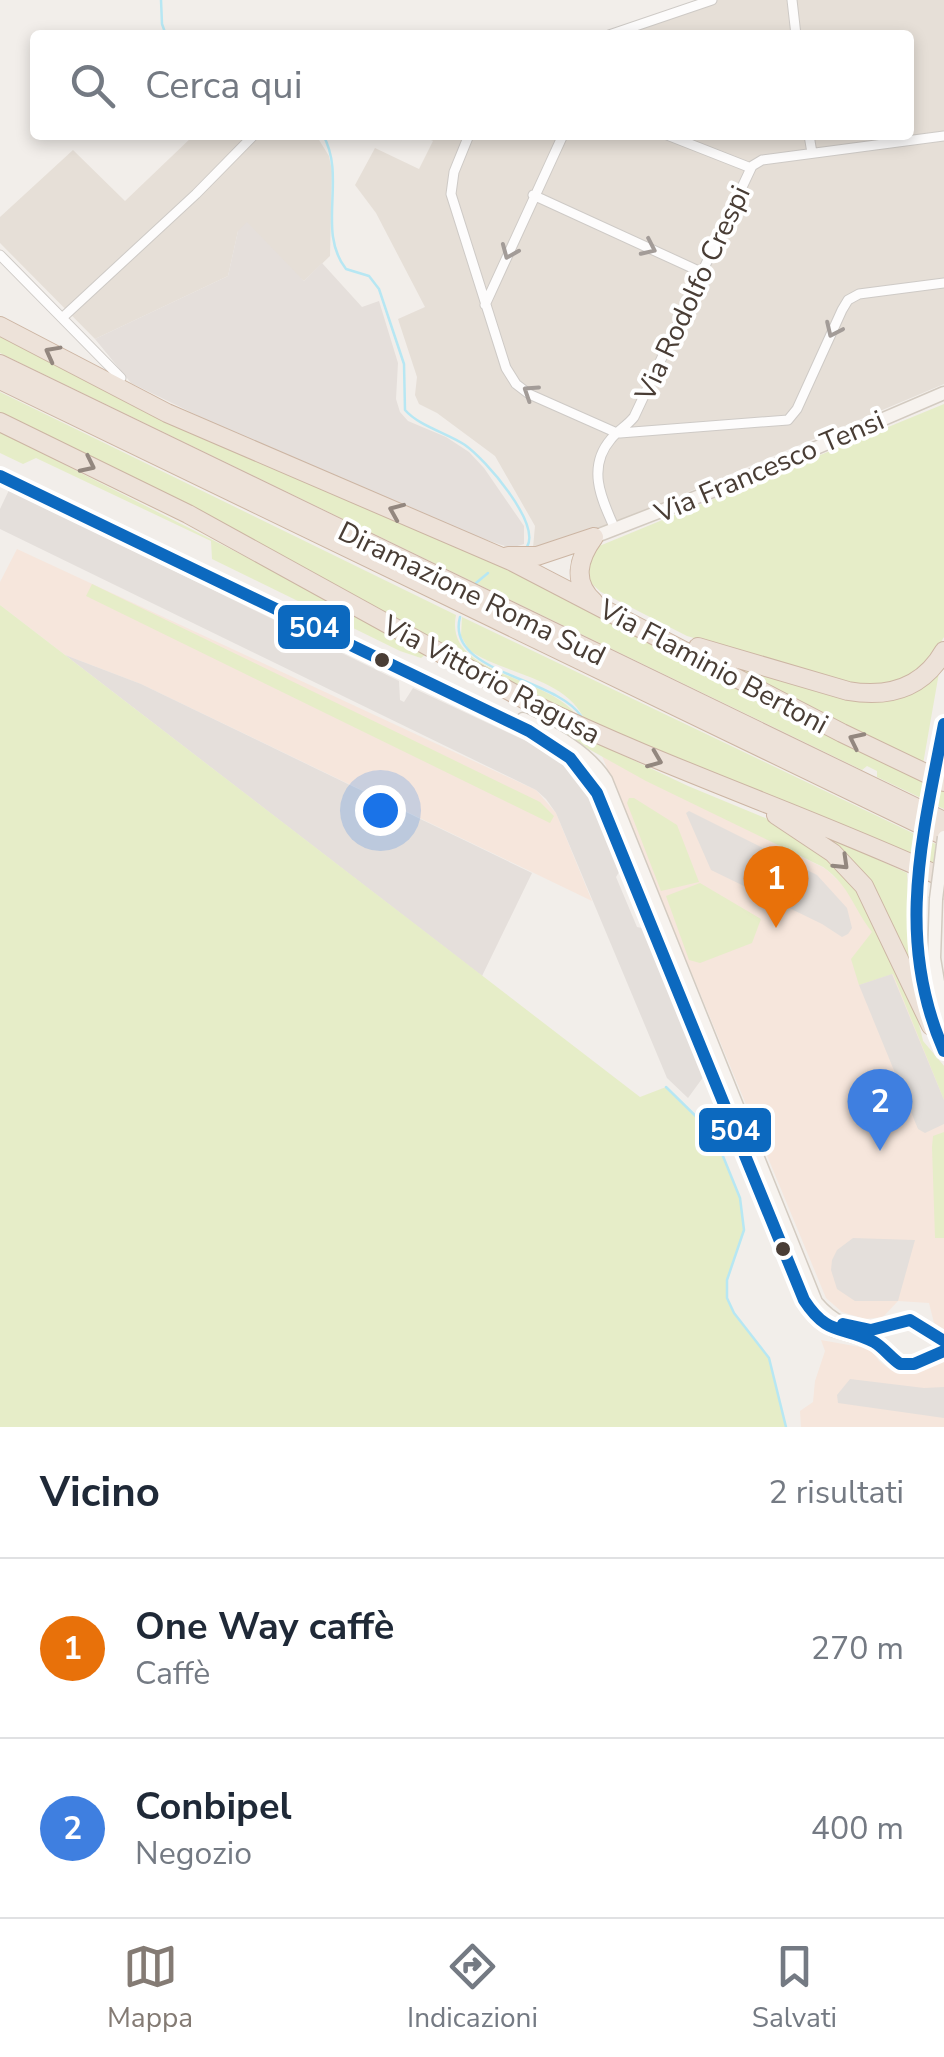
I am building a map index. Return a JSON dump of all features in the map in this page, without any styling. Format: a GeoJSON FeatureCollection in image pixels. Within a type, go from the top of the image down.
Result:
{"type":"FeatureCollection","features":[{"type":"Feature","properties":{"kind":"highway"},"geometry":{"type":"LineString","coordinates":[[1,326],[166,413],[501,555],[531,557],[594,537]]}},
{"type":"Feature","properties":{"kind":"highway","name":"Diramazione Roma Sud"},"geometry":{"type":"LineString","coordinates":[[0,364],[944,821]]}},
{"type":"Feature","properties":{"kind":"highway","name":"Diramazione Roma Sud"},"geometry":{"type":"LineString","coordinates":[[0,380],[944,836]]}},
{"type":"Feature","properties":{"kind":"highway","name":"Via Vittorio Ragusa"},"geometry":{"type":"LineString","coordinates":[[0,422],[203,522],[533,704],[611,742],[856,837],[944,878]]}},
{"type":"Feature","properties":{"kind":"highway"},"geometry":{"type":"LineString","coordinates":[[594,537],[581,558],[579,575],[583,589],[599,606]]}},
{"type":"Feature","properties":{"kind":"highway","name":"Via Flaminio Bertoni"},"geometry":{"type":"LineString","coordinates":[[485,549],[944,782]]}},
{"type":"Feature","properties":{"kind":"highway"},"geometry":{"type":"LineString","coordinates":[[621,617],[711,652],[859,693],[880,694],[907,688],[930,672],[944,651]]}},
{"type":"Feature","properties":{"kind":"highway"},"geometry":{"type":"LineString","coordinates":[[732,790],[816,840],[857,878],[937,1022]]}},
{"type":"Feature","properties":{"kind":"street"},"geometry":{"type":"LineString","coordinates":[[624,30],[712,0]]}},
{"type":"Feature","properties":{"kind":"street"},"geometry":{"type":"LineString","coordinates":[[792,0],[795,30]]}},
{"type":"Feature","properties":{"kind":"street","name":"Via Rodolfo Crespi"},"geometry":{"type":"LineString","coordinates":[[914,140],[944,136]]}},
{"type":"Feature","properties":{"kind":"street"},"geometry":{"type":"LineString","coordinates":[[62,318],[249,140]]}},
{"type":"Feature","properties":{"kind":"street"},"geometry":{"type":"LineString","coordinates":[[467,140],[450,188],[503,361],[520,388],[618,433],[788,420],[851,298],[864,292],[944,283]]}},
{"type":"Feature","properties":{"kind":"street"},"geometry":{"type":"LineString","coordinates":[[485,305],[561,140]]}},
{"type":"Feature","properties":{"kind":"street"},"geometry":{"type":"LineString","coordinates":[[681,140],[751,168]]}},
{"type":"Feature","properties":{"kind":"street"},"geometry":{"type":"LineString","coordinates":[[810,140],[812,153]]}},
{"type":"Feature","properties":{"kind":"street","name":"Via Rodolfo Crespi"},"geometry":{"type":"LineString","coordinates":[[615,530],[598,490],[597,475],[605,448],[634,417],[751,168],[762,160],[913,140]]}},
{"type":"Feature","properties":{"kind":"street"},"geometry":{"type":"LineString","coordinates":[[534,194],[701,272]]}},
{"type":"Feature","properties":{"kind":"street"},"geometry":{"type":"LineString","coordinates":[[0,256],[121,378]]}},
{"type":"Feature","properties":{"kind":"street","name":"Via Francesco Tensi"},"geometry":{"type":"LineString","coordinates":[[594,537],[944,392]]}},
{"type":"Feature","properties":{"kind":"street"},"geometry":{"type":"LineString","coordinates":[[0,467],[545,730],[588,758],[608,784],[814,1297],[828,1315],[848,1325],[870,1330],[912,1320],[944,1341]]}},
{"type":"Feature","properties":{"kind":"street"},"geometry":{"type":"LineString","coordinates":[[0,476],[529,731],[608,784]]}},
{"type":"Feature","properties":{"kind":"street"},"geometry":{"type":"LineString","coordinates":[[944,724],[916,893],[917,954],[944,1051]]}},
{"type":"Feature","properties":{"kind":"street"},"geometry":{"type":"LineString","coordinates":[[578,766],[596,793],[804,1300],[816,1317],[833,1330],[876,1343],[892,1360],[905,1365],[944,1351]]}},
{"type":"Feature","properties":{"kind":"street"},"geometry":{"type":"LineString","coordinates":[[937,1022],[936,900],[944,836]]}},
{"type":"Feature","properties":{"kind":"street"},"geometry":{"type":"LineString","coordinates":[[883,1350],[883,1339],[891,1324]]}},
{"type":"Feature","properties":{"kind":"shaded area"},"geometry":{"type":"Polygon","coordinates":[[[700,0],[944,0],[944,384],[643,511],[555,544],[533,548],[535,526],[495,456],[419,404],[415,395],[417,377],[398,319],[425,307],[376,213],[355,185],[375,148],[419,169],[431,140],[914,140],[914,30],[616,30],[700,0]]]}},
{"type":"Feature","properties":{"kind":"shaded area"},"geometry":{"type":"Polygon","coordinates":[[[189,140],[319,140],[332,171],[330,256],[304,281],[238,231],[228,276],[95,339],[0,243],[0,217],[73,150],[125,201],[189,140]]]}},
{"type":"Feature","properties":{"kind":"shaded area"},"geometry":{"type":"Polygon","coordinates":[[[247,222],[304,281],[322,263],[362,307],[379,301],[398,363],[396,399],[400,412],[408,421],[469,452],[524,526],[524,544],[511,548],[481,538],[264,448],[131,383],[95,339],[228,276],[238,231],[247,222]]]}},
{"type":"Feature","properties":{"kind":"shaded area"},"geometry":{"type":"Polygon","coordinates":[[[9,490],[399,681],[400,700],[404,702],[413,688],[541,748],[572,768],[592,796],[621,869],[616,877],[637,927],[646,929],[704,1076],[688,1098],[667,1078],[556,813],[536,790],[0,529],[0,509],[9,490]]]}},
{"type":"Feature","properties":{"kind":"shaded area"},"geometry":{"type":"Polygon","coordinates":[[[17,549],[536,790],[556,813],[592,901],[141,684],[65,655],[0,605],[0,582],[17,549]]]}},
{"type":"Feature","properties":{"kind":"shaded area"},"geometry":{"type":"Polygon","coordinates":[[[65,655],[141,684],[532,873],[482,976],[65,655]]]}},
{"type":"Feature","properties":{"kind":"shaded area"},"geometry":{"type":"Polygon","coordinates":[[[602,756],[826,869],[846,888],[912,995],[923,1041],[944,1066],[944,1330],[934,1323],[929,1303],[898,1301],[883,1317],[865,1319],[842,1312],[826,1298],[602,756]]]}},
{"type":"Feature","properties":{"kind":"shaded area"},"geometry":{"type":"Polygon","coordinates":[[[689,811],[817,875],[847,908],[852,928],[848,934],[842,937],[711,870],[686,813],[689,811]]]}},
{"type":"Feature","properties":{"kind":"shaded area"},"geometry":{"type":"Polygon","coordinates":[[[892,974],[944,1100],[944,1124],[925,1133],[918,1129],[859,985],[892,974]]]}},
{"type":"Feature","properties":{"kind":"shaded area"},"geometry":{"type":"Polygon","coordinates":[[[853,1238],[915,1240],[898,1301],[855,1301],[837,1289],[832,1260],[837,1250],[853,1238]]]}},
{"type":"Feature","properties":{"kind":"shaded area"},"geometry":{"type":"Polygon","coordinates":[[[821,1340],[871,1349],[892,1371],[913,1373],[944,1358],[944,1427],[801,1427],[800,1411],[813,1402],[825,1351],[821,1340]]]}},
{"type":"Feature","properties":{"kind":"shaded area"},"geometry":{"type":"Polygon","coordinates":[[[850,1379],[944,1387],[944,1418],[838,1403],[837,1395],[850,1379]]]}},
{"type":"Feature","properties":{"kind":"green space"},"geometry":{"type":"Polygon","coordinates":[[[0,332],[519,573],[944,790],[944,809],[877,777],[877,771],[867,766],[862,770],[0,353],[0,332]]]}},
{"type":"Feature","properties":{"kind":"green space"},"geometry":{"type":"Polygon","coordinates":[[[0,392],[456,615],[457,636],[467,652],[483,664],[549,694],[568,706],[581,722],[0,416],[0,392]]]}},
{"type":"Feature","properties":{"kind":"green space"},"geometry":{"type":"Polygon","coordinates":[[[944,404],[944,637],[928,664],[903,681],[861,687],[687,636],[601,592],[584,577],[592,549],[944,404]]]}},
{"type":"Feature","properties":{"kind":"green space"},"geometry":{"type":"Polygon","coordinates":[[[0,432],[268,568],[426,654],[421,658],[400,651],[212,559],[211,541],[36,458],[23,464],[0,453],[0,432]]]}},
{"type":"Feature","properties":{"kind":"green space"},"geometry":{"type":"Polygon","coordinates":[[[92,584],[540,802],[554,816],[550,823],[86,596],[92,584]]]}},
{"type":"Feature","properties":{"kind":"green space"},"geometry":{"type":"Polygon","coordinates":[[[0,605],[640,1097],[666,1087],[714,1134],[740,1198],[744,1230],[727,1280],[727,1298],[769,1358],[786,1427],[0,1427],[0,605]]]}},
{"type":"Feature","properties":{"kind":"green space"},"geometry":{"type":"Polygon","coordinates":[[[462,617],[944,848],[944,870],[586,723],[577,708],[550,686],[469,650],[461,636],[462,617]]]}},
{"type":"Feature","properties":{"kind":"green space"},"geometry":{"type":"Polygon","coordinates":[[[717,660],[868,698],[940,667],[923,764],[717,660]]]}},
{"type":"Feature","properties":{"kind":"green space"},"geometry":{"type":"Polygon","coordinates":[[[561,726],[780,824],[846,870],[912,995],[923,1041],[944,1066],[944,1100],[893,974],[859,985],[851,959],[872,932],[832,874],[646,781],[567,737],[561,726]]]}},
{"type":"Feature","properties":{"kind":"green space"},"geometry":{"type":"Polygon","coordinates":[[[629,798],[677,825],[699,882],[661,891],[627,803],[629,798]]]}},
{"type":"Feature","properties":{"kind":"green space"},"geometry":{"type":"Polygon","coordinates":[[[818,832],[907,873],[912,974],[876,896],[850,862],[818,832]]]}},
{"type":"Feature","properties":{"kind":"green space"},"geometry":{"type":"Polygon","coordinates":[[[700,883],[761,919],[752,943],[700,963],[689,960],[666,896],[700,883]]]}},
{"type":"Feature","properties":{"kind":"green space"},"geometry":{"type":"Polygon","coordinates":[[[944,1132],[944,1238],[935,1238],[932,1147],[933,1136],[944,1132]]]}},
{"type":"Feature","properties":{"kind":"waterway"},"geometry":{"type":"LineString","coordinates":[[161,0],[164,30]]}},
{"type":"Feature","properties":{"kind":"waterway"},"geometry":{"type":"LineString","coordinates":[[325,140],[332,168],[332,221],[337,254],[346,269],[369,276],[379,289],[404,364],[405,410],[465,445],[485,463],[519,508],[529,536],[527,547]]}},
{"type":"Feature","properties":{"kind":"waterway"},"geometry":{"type":"LineString","coordinates":[[476,583],[488,573]]}},
{"type":"Feature","properties":{"kind":"waterway"},"geometry":{"type":"LineString","coordinates":[[460,617],[460,636],[469,651],[485,663],[568,703],[581,716]]}},
{"type":"Feature","properties":{"kind":"waterway"},"geometry":{"type":"LineString","coordinates":[[666,1087],[714,1134],[740,1198],[744,1230],[727,1280],[727,1298],[769,1358],[786,1427]]}},
{"type":"Feature","properties":{"kind":"transit line","name":"504"},"geometry":{"type":"LineString","coordinates":[[0,476],[529,731],[570,758],[597,793],[804,1300],[828,1325],[874,1342],[900,1364],[914,1364],[944,1351]]}},
{"type":"Feature","properties":{"kind":"transit line","name":"504"},"geometry":{"type":"LineString","coordinates":[[944,724],[917,889],[920,969],[944,1051]]}},
{"type":"Feature","properties":{"kind":"transit line","name":"504"},"geometry":{"type":"LineString","coordinates":[[843,1324],[871,1330],[910,1320],[944,1341]]}},
{"type":"Feature","properties":{"kind":"place","name":"One Way caffè"},"geometry":{"type":"Point","coordinates":[776,928]}},
{"type":"Feature","properties":{"kind":"place","name":"Conbipel"},"geometry":{"type":"Point","coordinates":[880,1151]}}]}
